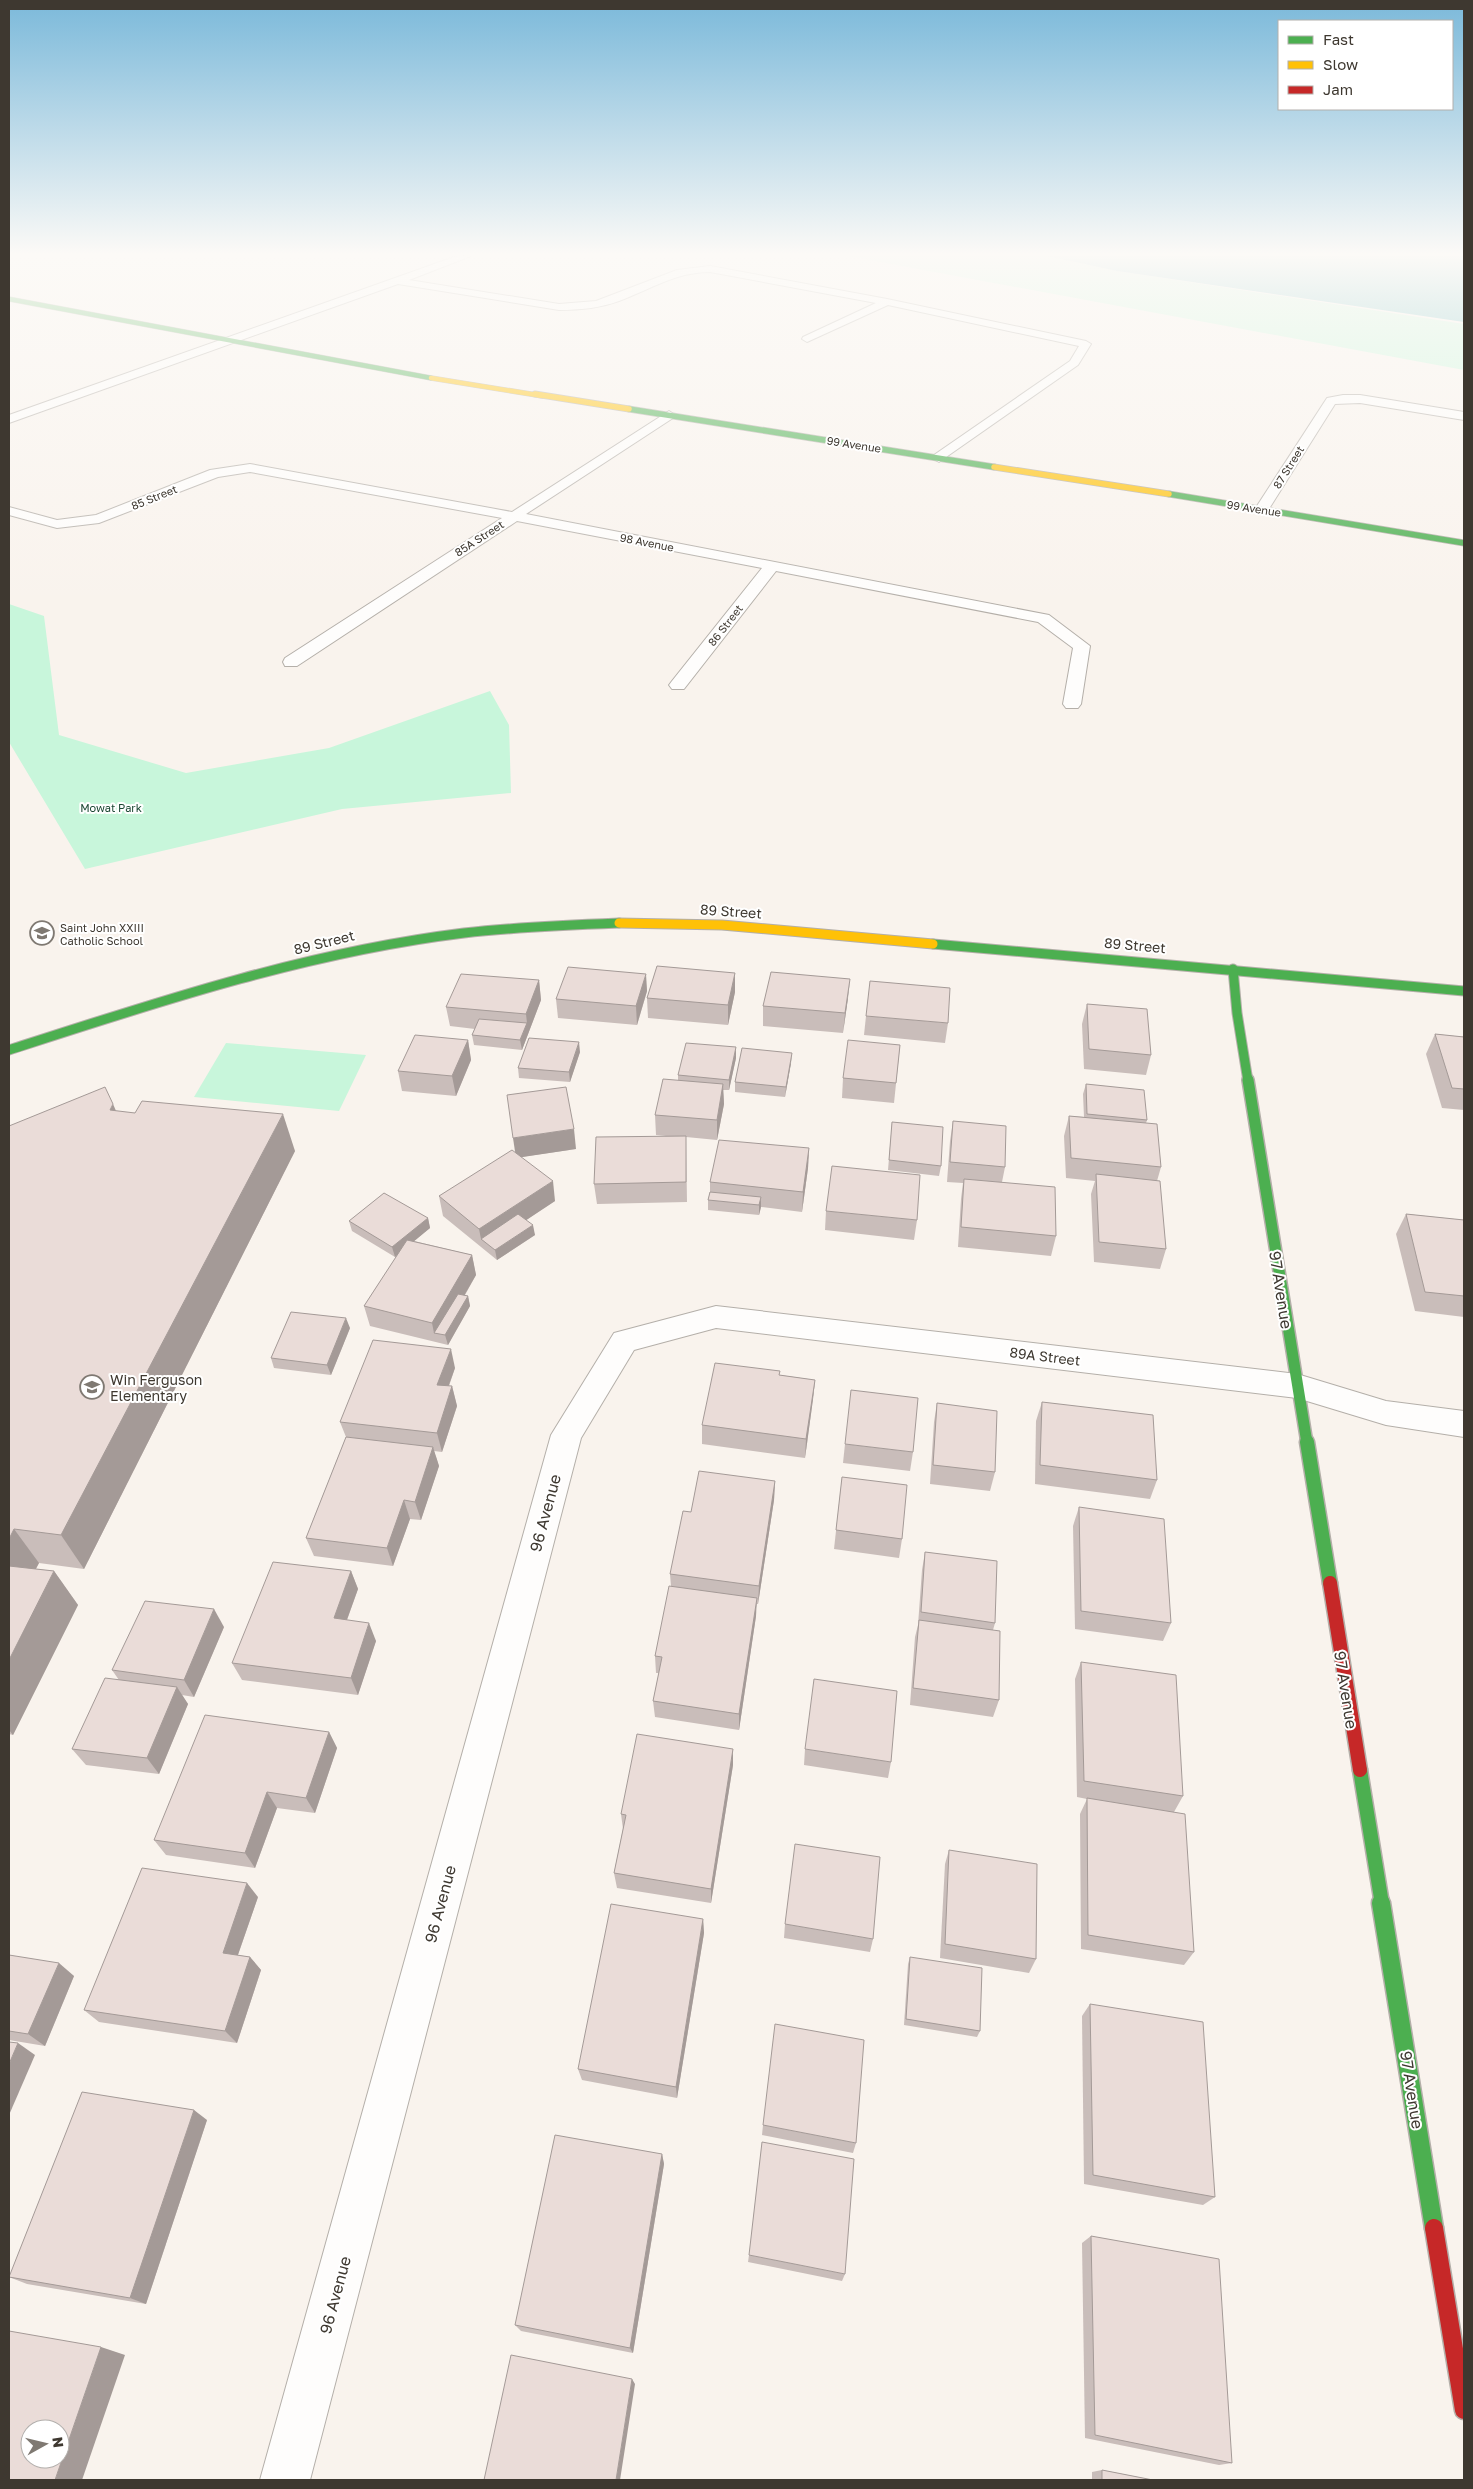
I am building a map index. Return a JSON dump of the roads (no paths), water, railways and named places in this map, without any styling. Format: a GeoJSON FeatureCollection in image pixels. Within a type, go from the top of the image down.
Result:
{"type":"FeatureCollection","features":[{"type":"Feature","properties":{"kind":"street"},"geometry":{"type":"LineString","coordinates":[[9,419],[141,372]]}},
{"type":"Feature","properties":{"kind":"street","name":"99 Avenue"},"geometry":{"type":"LineString","coordinates":[[398,372],[1262,509],[1464,543]]}},
{"type":"Feature","properties":{"kind":"street"},"geometry":{"type":"LineString","coordinates":[[938,458],[1061,372]]}},
{"type":"Feature","properties":{"kind":"street","name":"87 Street"},"geometry":{"type":"LineString","coordinates":[[1262,509],[1326,406],[1331,401],[1343,398],[1360,399],[1464,416]]}},
{"type":"Feature","properties":{"kind":"street"},"geometry":{"type":"LineString","coordinates":[[9,411],[22,414]]}},
{"type":"Feature","properties":{"kind":"street","name":"85A Street"},"geometry":{"type":"LineString","coordinates":[[290,662],[669,415]]}},
{"type":"Feature","properties":{"kind":"street","name":"98 Avenue"},"geometry":{"type":"LineString","coordinates":[[250,468],[513,516],[1043,618],[1082,646],[1072,704]]}},
{"type":"Feature","properties":{"kind":"street","name":"85 Street"},"geometry":{"type":"LineString","coordinates":[[9,511],[57,524],[99,519],[215,473],[250,468]]}},
{"type":"Feature","properties":{"kind":"street","name":"86 Street"},"geometry":{"type":"LineString","coordinates":[[678,684],[772,566]]}},
{"type":"Feature","properties":{"kind":"street","name":"89 Street"},"geometry":{"type":"LineString","coordinates":[[9,1050],[177,997],[363,948],[440,934],[533,925],[631,922],[722,924],[1464,991]]}},
{"type":"Feature","properties":{"kind":"street","name":"97 Avenue"},"geometry":{"type":"LineString","coordinates":[[1233,969],[1237,1013],[1464,2410]]}},
{"type":"Feature","properties":{"kind":"street","name":"89A Street"},"geometry":{"type":"LineString","coordinates":[[624,1341],[716,1317],[1297,1386],[1386,1414],[1464,1424]]}},
{"type":"Feature","properties":{"kind":"street","name":"96 Avenue"},"geometry":{"type":"LineString","coordinates":[[285,2480],[566,1435],[624,1341]]}},
{"type":"Feature","properties":{"kind":"place","name":"Saint John XXIII Catholic School"},"geometry":{"type":"Point","coordinates":[42,933]}},
{"type":"Feature","properties":{"kind":"place","name":"Win Ferguson Elementary"},"geometry":{"type":"Point","coordinates":[92,1387]}},
{"type":"Feature","properties":{"kind":"park label","name":"Mowat Park"},"geometry":{"type":"Point","coordinates":[111,807]}}]}
